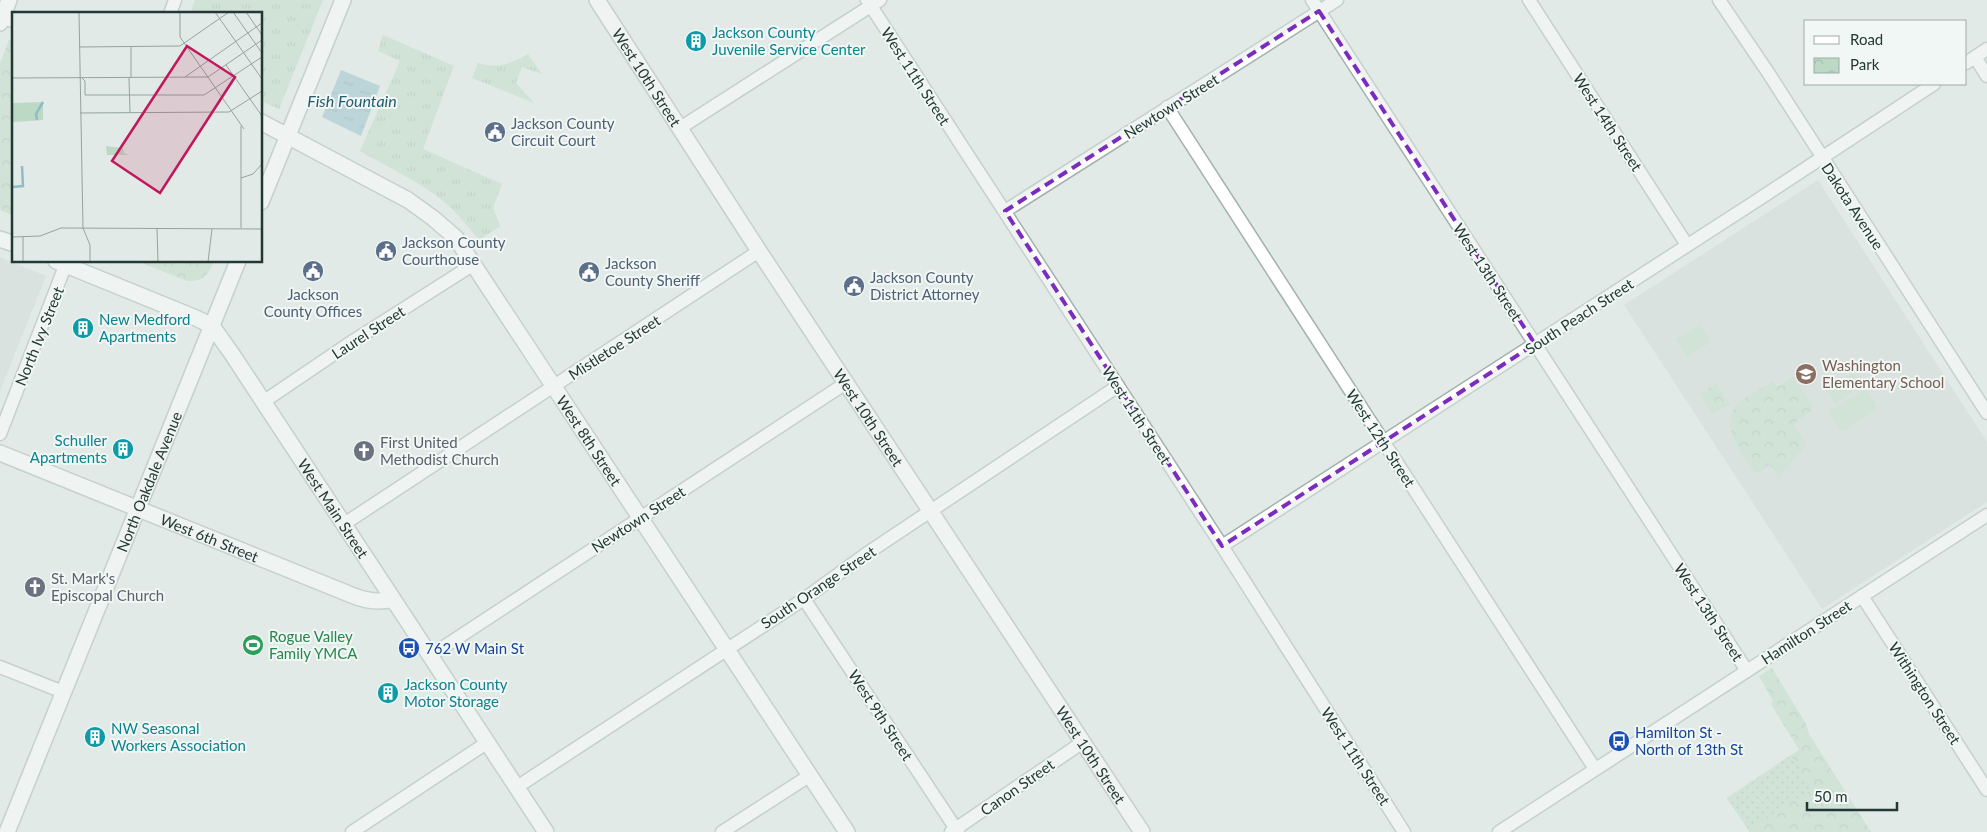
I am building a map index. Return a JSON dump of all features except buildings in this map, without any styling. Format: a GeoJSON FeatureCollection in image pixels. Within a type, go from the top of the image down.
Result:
{"type":"FeatureCollection","features":[{"type":"Feature","properties":{"kind":"street"},"geometry":{"type":"LineString","coordinates":[[4,19],[9,0]]}},
{"type":"Feature","properties":{"kind":"street"},"geometry":{"type":"LineString","coordinates":[[171,12],[175,0]]}},
{"type":"Feature","properties":{"kind":"street"},"geometry":{"type":"LineString","coordinates":[[262,200],[343,0]]}},
{"type":"Feature","properties":{"kind":"street","name":"West 10th Street"},"geometry":{"type":"LineString","coordinates":[[597,0],[759,251],[1142,832]]}},
{"type":"Feature","properties":{"kind":"street","name":"West 13th Street"},"geometry":{"type":"LineString","coordinates":[[1312,0],[1747,671]]}},
{"type":"Feature","properties":{"kind":"street","name":"Newtown Street"},"geometry":{"type":"LineString","coordinates":[[1005,212],[1337,0]]}},
{"type":"Feature","properties":{"kind":"street","name":"West 14th Street"},"geometry":{"type":"LineString","coordinates":[[1529,0],[1687,245]]}},
{"type":"Feature","properties":{"kind":"street","name":"Dakota Avenue"},"geometry":{"type":"LineString","coordinates":[[1719,0],[1987,413]]}},
{"type":"Feature","properties":{"kind":"street"},"geometry":{"type":"LineString","coordinates":[[680,128],[872,2]]}},
{"type":"Feature","properties":{"kind":"street","name":"West 11th Street"},"geometry":{"type":"LineString","coordinates":[[872,2],[1404,832]]}},
{"type":"Feature","properties":{"kind":"street"},"geometry":{"type":"LineString","coordinates":[[1987,49],[1970,60],[1987,76]]}},
{"type":"Feature","properties":{"kind":"street","name":"South Peach Street"},"geometry":{"type":"LineString","coordinates":[[1222,546],[1932,85]]}},
{"type":"Feature","properties":{"kind":"street","name":"West 12th Street"},"geometry":{"type":"LineString","coordinates":[[1167,107],[1595,769]]}},
{"type":"Feature","properties":{"kind":"street","name":"West 8th Street"},"geometry":{"type":"LineString","coordinates":[[262,122],[386,187],[433,218],[456,238],[847,832]]}},
{"type":"Feature","properties":{"kind":"street"},"geometry":{"type":"LineString","coordinates":[[0,239],[12,243]]}},
{"type":"Feature","properties":{"kind":"street","name":"Mistletoe Street"},"geometry":{"type":"LineString","coordinates":[[344,524],[759,251]]}},
{"type":"Feature","properties":{"kind":"street","name":"North Oakdale Avenue"},"geometry":{"type":"LineString","coordinates":[[8,832],[238,262]]}},
{"type":"Feature","properties":{"kind":"street"},"geometry":{"type":"LineString","coordinates":[[63,263],[212,326]]}},
{"type":"Feature","properties":{"kind":"street","name":"North Ivy Street"},"geometry":{"type":"LineString","coordinates":[[0,434],[63,263]]}},
{"type":"Feature","properties":{"kind":"street","name":"Laurel Street"},"geometry":{"type":"LineString","coordinates":[[263,402],[353,341],[474,264]]}},
{"type":"Feature","properties":{"kind":"street","name":"West Main Street"},"geometry":{"type":"LineString","coordinates":[[212,326],[546,832]]}},
{"type":"Feature","properties":{"kind":"street","name":"Newtown Street"},"geometry":{"type":"LineString","coordinates":[[430,656],[846,383]]}},
{"type":"Feature","properties":{"kind":"street","name":"South Orange Street"},"geometry":{"type":"LineString","coordinates":[[516,786],[804,598],[866,554],[1118,386]]}},
{"type":"Feature","properties":{"kind":"street","name":"West 6th Street"},"geometry":{"type":"LineString","coordinates":[[0,453],[354,596],[368,601],[384,602],[393,599]]}},
{"type":"Feature","properties":{"kind":"street","name":"Hamilton Street"},"geometry":{"type":"LineString","coordinates":[[1499,832],[1987,515]]}},
{"type":"Feature","properties":{"kind":"street","name":"Withington Street"},"geometry":{"type":"LineString","coordinates":[[1862,596],[1987,790]]}},
{"type":"Feature","properties":{"kind":"street","name":"West 9th Street"},"geometry":{"type":"LineString","coordinates":[[804,598],[955,831]]}},
{"type":"Feature","properties":{"kind":"street"},"geometry":{"type":"LineString","coordinates":[[0,667],[63,692]]}},
{"type":"Feature","properties":{"kind":"street"},"geometry":{"type":"LineString","coordinates":[[352,832],[488,742]]}},
{"type":"Feature","properties":{"kind":"street","name":"Canon Street"},"geometry":{"type":"LineString","coordinates":[[955,831],[1083,742]]}},
{"type":"Feature","properties":{"kind":"street"},"geometry":{"type":"LineString","coordinates":[[722,832],[810,776]]}},
{"type":"Feature","properties":{"kind":"highlighted area"},"geometry":{"type":"Polygon","coordinates":[[[1319,11],[1535,344],[1222,546],[1005,211],[1319,11]]]}},
{"type":"Feature","properties":{"kind":"shaded area","name":"Washington Elementary School"},"geometry":{"type":"Polygon","coordinates":[[[1818,180],[1987,442],[1987,502],[1822,609],[1624,305],[1818,180]]]}},
{"type":"Feature","properties":{"kind":"shaded area"},"geometry":{"type":"Polygon","coordinates":[[[0,257],[46,276],[0,391],[0,257]]]}},
{"type":"Feature","properties":{"kind":"green space"},"geometry":{"type":"Polygon","coordinates":[[[195,0],[323,0],[279,109],[262,101],[262,12],[191,12],[195,0]]]}},
{"type":"Feature","properties":{"kind":"green space"},"geometry":{"type":"Polygon","coordinates":[[[383,35],[454,66],[423,149],[502,184],[493,208],[500,226],[479,240],[455,212],[429,190],[360,151],[400,61],[378,51],[383,35]]]}},
{"type":"Feature","properties":{"kind":"green space"},"geometry":{"type":"Polygon","coordinates":[[[12,39],[12,215],[0,210],[0,64],[9,40],[12,39]]]}},
{"type":"Feature","properties":{"kind":"green space"},"geometry":{"type":"Polygon","coordinates":[[[528,54],[542,74],[522,67],[516,83],[534,103],[472,78],[478,63],[492,66],[504,64],[528,54]]]}},
{"type":"Feature","properties":{"kind":"green space"},"geometry":{"type":"Polygon","coordinates":[[[140,262],[214,262],[204,277],[187,281],[140,262]]]}},
{"type":"Feature","properties":{"kind":"green space"},"geometry":{"type":"Polygon","coordinates":[[[1700,324],[1711,342],[1687,357],[1676,339],[1700,324]]]}},
{"type":"Feature","properties":{"kind":"green space"},"geometry":{"type":"Polygon","coordinates":[[[1854,373],[1862,386],[1835,404],[1826,390],[1854,373]]]}},
{"type":"Feature","properties":{"kind":"green space"},"geometry":{"type":"Polygon","coordinates":[[[1793,377],[1814,409],[1793,424],[1806,445],[1779,477],[1770,464],[1756,474],[1740,450],[1731,431],[1732,413],[1741,401],[1773,381],[1777,387],[1793,377]]]}},
{"type":"Feature","properties":{"kind":"green space"},"geometry":{"type":"Polygon","coordinates":[[[1716,383],[1730,404],[1713,414],[1700,394],[1716,383]]]}},
{"type":"Feature","properties":{"kind":"green space"},"geometry":{"type":"Polygon","coordinates":[[[1865,389],[1878,409],[1842,432],[1829,412],[1865,389]]]}},
{"type":"Feature","properties":{"kind":"green space"},"geometry":{"type":"Polygon","coordinates":[[[1772,668],[1806,724],[1809,734],[1871,832],[1750,832],[1727,798],[1799,750],[1771,704],[1773,701],[1759,676],[1772,668]]]}},
{"type":"Feature","properties":{"kind":"green space"},"geometry":{"type":"Polygon","coordinates":[[[1791,755],[1813,789],[1749,830],[1727,798],[1791,755]]]}},
{"type":"Feature","properties":{"kind":"water","name":"Fish Fountain"},"geometry":{"type":"Polygon","coordinates":[[[341,70],[380,86],[361,136],[322,117],[341,70]]]}},
{"type":"Feature","properties":{"kind":"place","name":"Jackson County Juvenile Service Center"},"geometry":{"type":"Point","coordinates":[696,41]}},
{"type":"Feature","properties":{"kind":"place","name":"Jackson County Circuit Court"},"geometry":{"type":"Point","coordinates":[495,132]}},
{"type":"Feature","properties":{"kind":"place","name":"Jackson County Courthouse"},"geometry":{"type":"Point","coordinates":[386,251]}},
{"type":"Feature","properties":{"kind":"place","name":"Jackson County Offices"},"geometry":{"type":"Point","coordinates":[313,271]}},
{"type":"Feature","properties":{"kind":"place","name":"Jackson County Sheriff"},"geometry":{"type":"Point","coordinates":[589,272]}},
{"type":"Feature","properties":{"kind":"place","name":"Jackson County District Attorney"},"geometry":{"type":"Point","coordinates":[854,286]}},
{"type":"Feature","properties":{"kind":"place","name":"New Medford Apartments"},"geometry":{"type":"Point","coordinates":[83,328]}},
{"type":"Feature","properties":{"kind":"place","name":"Washington Elementary School"},"geometry":{"type":"Point","coordinates":[1806,374]}},
{"type":"Feature","properties":{"kind":"place","name":"Schuller Apartments"},"geometry":{"type":"Point","coordinates":[123,449]}},
{"type":"Feature","properties":{"kind":"place","name":"First United Methodist Church"},"geometry":{"type":"Point","coordinates":[364,451]}},
{"type":"Feature","properties":{"kind":"place","name":"St. Mark's Episcopal Church"},"geometry":{"type":"Point","coordinates":[35,587]}},
{"type":"Feature","properties":{"kind":"place","name":"Rogue Valley Family YMCA"},"geometry":{"type":"Point","coordinates":[253,645]}},
{"type":"Feature","properties":{"kind":"place","name":"762 W Main St"},"geometry":{"type":"Point","coordinates":[409,648]}},
{"type":"Feature","properties":{"kind":"place","name":"Jackson County Motor Storage"},"geometry":{"type":"Point","coordinates":[388,693]}},
{"type":"Feature","properties":{"kind":"place","name":"NW Seasonal Workers Association"},"geometry":{"type":"Point","coordinates":[95,737]}},
{"type":"Feature","properties":{"kind":"place","name":"Hamilton St - North of 13th St"},"geometry":{"type":"Point","coordinates":[1619,741]}}]}
